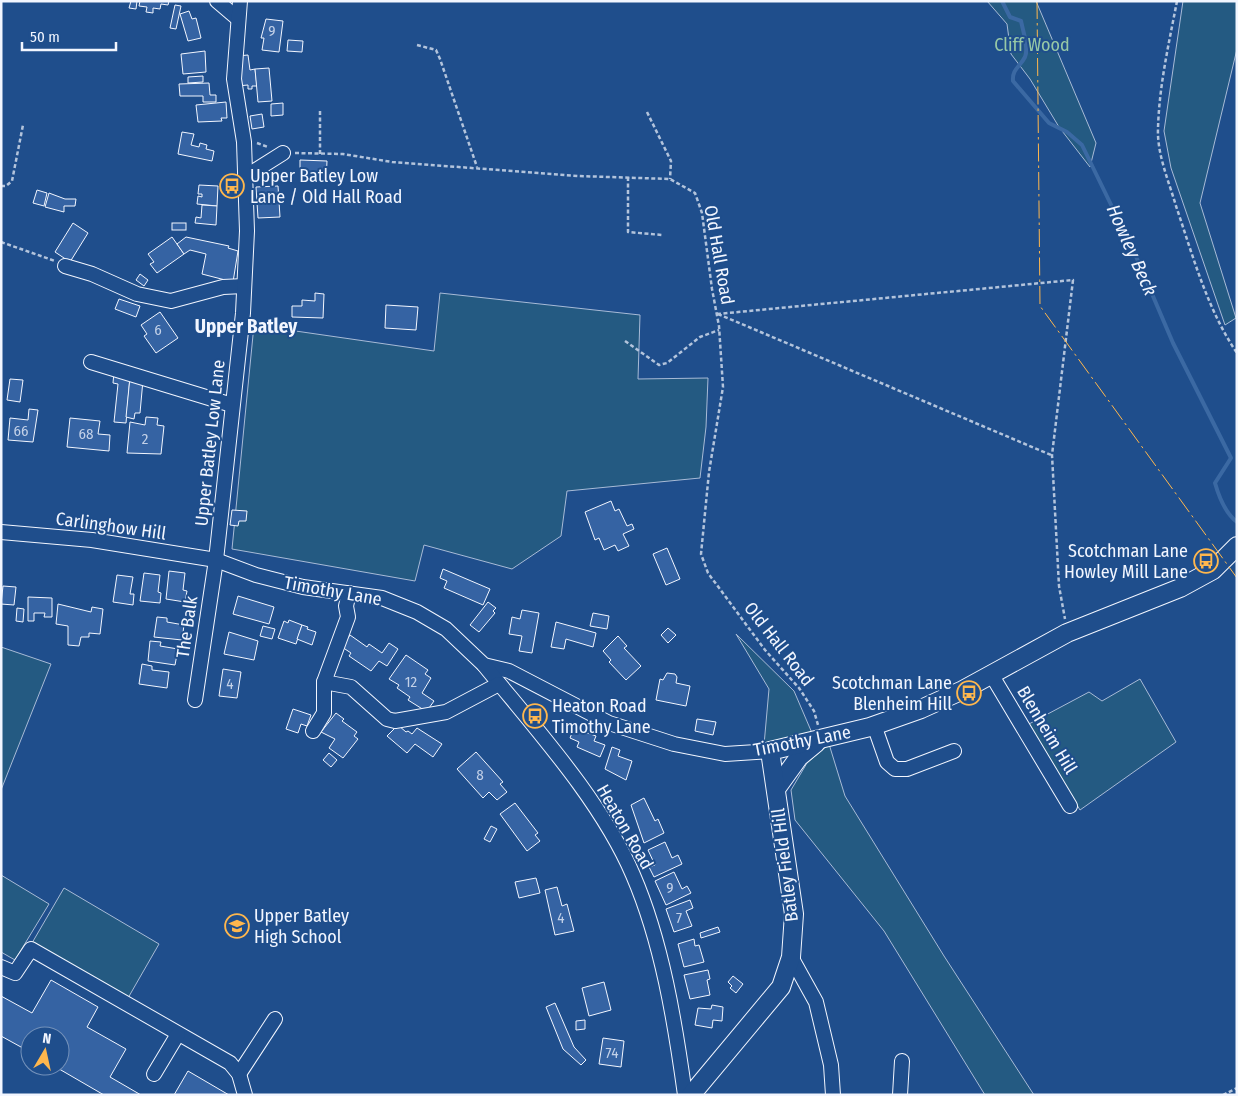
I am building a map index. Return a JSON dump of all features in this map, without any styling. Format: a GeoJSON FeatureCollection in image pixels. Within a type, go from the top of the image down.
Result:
{"type":"FeatureCollection","features":[{"type":"Feature","properties":{"kind":"main road","name":"Timothy Lane"},"geometry":{"type":"LineString","coordinates":[[770,751],[874,725],[921,709],[1067,633],[1180,588],[1213,570],[1237,546]]}},
{"type":"Feature","properties":{"kind":"main road"},"geometry":{"type":"LineString","coordinates":[[776,789],[799,756],[823,738]]}},
{"type":"Feature","properties":{"kind":"main road","name":"Batley Field Hill"},"geometry":{"type":"LineString","coordinates":[[691,1095],[781,987],[791,957],[794,914],[770,751]]}},
{"type":"Feature","properties":{"kind":"street"},"geometry":{"type":"LineString","coordinates":[[217,1],[237,18]]}},
{"type":"Feature","properties":{"kind":"street","name":"Upper Batley Low Lane"},"geometry":{"type":"LineString","coordinates":[[216,560],[244,286],[247,231],[244,142],[234,79],[237,18],[240,1]]}},
{"type":"Feature","properties":{"kind":"street"},"geometry":{"type":"LineString","coordinates":[[245,177],[283,153]]}},
{"type":"Feature","properties":{"kind":"street"},"geometry":{"type":"LineString","coordinates":[[65,266],[92,274],[137,294],[171,301],[223,287],[244,286]]}},
{"type":"Feature","properties":{"kind":"street"},"geometry":{"type":"LineString","coordinates":[[92,362],[232,405]]}},
{"type":"Feature","properties":{"kind":"street","name":"Carlinghow Hill"},"geometry":{"type":"LineString","coordinates":[[1,532],[92,540],[216,560]]}},
{"type":"Feature","properties":{"kind":"street","name":"Timothy Lane"},"geometry":{"type":"LineString","coordinates":[[216,560],[303,588],[382,598],[417,612],[446,630],[484,665],[509,671],[609,723],[674,744],[725,754],[770,751]]}},
{"type":"Feature","properties":{"kind":"street","name":"The Balk"},"geometry":{"type":"LineString","coordinates":[[195,700],[216,560]]}},
{"type":"Feature","properties":{"kind":"street"},"geometry":{"type":"LineString","coordinates":[[313,731],[324,713],[324,682],[348,617],[346,606],[349,594]]}},
{"type":"Feature","properties":{"kind":"street","name":"Heaton Road"},"geometry":{"type":"LineString","coordinates":[[484,665],[595,808],[633,874],[659,954],[675,1020],[685,1095]]}},
{"type":"Feature","properties":{"kind":"street","name":"Blenheim Hill"},"geometry":{"type":"LineString","coordinates":[[991,674],[1070,806]]}},
{"type":"Feature","properties":{"kind":"street"},"geometry":{"type":"LineString","coordinates":[[324,682],[351,687],[386,719],[394,721],[446,712],[499,684]]}},
{"type":"Feature","properties":{"kind":"street"},"geometry":{"type":"LineString","coordinates":[[874,725],[887,762],[895,769],[907,769],[954,751]]}},
{"type":"Feature","properties":{"kind":"street"},"geometry":{"type":"LineString","coordinates":[[1,968],[15,973],[31,949],[230,1063],[239,1074],[245,1095]]}},
{"type":"Feature","properties":{"kind":"street"},"geometry":{"type":"LineString","coordinates":[[791,957],[816,1002],[831,1066],[833,1095]]}},
{"type":"Feature","properties":{"kind":"street"},"geometry":{"type":"LineString","coordinates":[[239,1074],[275,1019]]}},
{"type":"Feature","properties":{"kind":"street"},"geometry":{"type":"LineString","coordinates":[[154,1074],[178,1034]]}},
{"type":"Feature","properties":{"kind":"street"},"geometry":{"type":"LineString","coordinates":[[900,1095],[902,1061]]}},
{"type":"Feature","properties":{"kind":"path"},"geometry":{"type":"LineString","coordinates":[[1177,1],[1164,76],[1158,130],[1159,140],[1164,169],[1191,252],[1223,333],[1237,353]]}},
{"type":"Feature","properties":{"kind":"path"},"geometry":{"type":"LineString","coordinates":[[417,45],[436,50],[477,167]]}},
{"type":"Feature","properties":{"kind":"path"},"geometry":{"type":"LineString","coordinates":[[320,108],[320,154]]}},
{"type":"Feature","properties":{"kind":"path"},"geometry":{"type":"LineString","coordinates":[[647,112],[671,160],[670,179]]}},
{"type":"Feature","properties":{"kind":"path"},"geometry":{"type":"LineString","coordinates":[[1,186],[6,186],[12,181],[23,125]]}},
{"type":"Feature","properties":{"kind":"path","name":"Old Hall Road"},"geometry":{"type":"LineString","coordinates":[[244,142],[257,143],[283,153],[343,154],[392,162],[578,176],[670,179],[695,193],[702,213],[719,330],[723,387],[709,472],[701,554],[708,573],[765,650],[799,688],[814,710],[823,738]]}},
{"type":"Feature","properties":{"kind":"path"},"geometry":{"type":"LineString","coordinates":[[628,177],[628,232],[662,235]]}},
{"type":"Feature","properties":{"kind":"path"},"geometry":{"type":"LineString","coordinates":[[1,242],[65,266]]}},
{"type":"Feature","properties":{"kind":"path"},"geometry":{"type":"LineString","coordinates":[[716,314],[1073,280],[1052,455],[1059,586],[1067,633]]}},
{"type":"Feature","properties":{"kind":"path"},"geometry":{"type":"LineString","coordinates":[[716,314],[1052,455]]}},
{"type":"Feature","properties":{"kind":"path"},"geometry":{"type":"LineString","coordinates":[[625,341],[659,365],[667,363],[700,337],[719,330]]}},
{"type":"Feature","properties":{"kind":"path"},"geometry":{"type":"LineString","coordinates":[[1223,1095],[1237,1088]]}},
{"type":"Feature","properties":{"kind":"green space","name":"Cliff Wood"},"geometry":{"type":"Polygon","coordinates":[[[987,1],[1036,1],[1096,143],[1090,167],[1059,127],[1030,79],[1011,54],[1007,24],[987,1]]]}},
{"type":"Feature","properties":{"kind":"green space"},"geometry":{"type":"Polygon","coordinates":[[[1183,1],[1237,1],[1237,49],[1200,203],[1236,318],[1225,325],[1171,168],[1164,131],[1183,1]]]}},
{"type":"Feature","properties":{"kind":"green space"},"geometry":{"type":"Polygon","coordinates":[[[440,293],[640,315],[638,379],[708,378],[706,427],[700,478],[567,491],[561,536],[512,569],[424,545],[415,581],[232,549],[254,325],[434,351],[440,293]]]}},
{"type":"Feature","properties":{"kind":"green space"},"geometry":{"type":"Polygon","coordinates":[[[736,634],[794,691],[812,733],[764,745],[769,689],[736,634]]]}},
{"type":"Feature","properties":{"kind":"green space"},"geometry":{"type":"Polygon","coordinates":[[[1,647],[51,664],[1,790],[1,647]]]}},
{"type":"Feature","properties":{"kind":"green space"},"geometry":{"type":"Polygon","coordinates":[[[1140,679],[1176,742],[1080,810],[1029,724],[1089,692],[1102,701],[1140,679]]]}},
{"type":"Feature","properties":{"kind":"green space"},"geometry":{"type":"Polygon","coordinates":[[[829,744],[845,796],[944,956],[1034,1095],[985,1095],[884,931],[795,820],[791,790],[807,763],[829,744]]]}},
{"type":"Feature","properties":{"kind":"green space"},"geometry":{"type":"Polygon","coordinates":[[[1,875],[49,904],[15,960],[1,952],[1,875]]]}},
{"type":"Feature","properties":{"kind":"green space"},"geometry":{"type":"Polygon","coordinates":[[[64,888],[159,944],[128,998],[32,943],[64,888]]]}},
{"type":"Feature","properties":{"kind":"building"},"geometry":{"type":"Polygon","coordinates":[[[131,1],[137,1],[136,9],[129,8],[131,1]]]}},
{"type":"Feature","properties":{"kind":"building"},"geometry":{"type":"Polygon","coordinates":[[[140,1],[169,1],[168,5],[161,4],[160,9],[153,8],[153,13],[146,12],[147,7],[139,6],[140,1]]]}},
{"type":"Feature","properties":{"kind":"building"},"geometry":{"type":"Polygon","coordinates":[[[175,5],[181,6],[176,29],[170,28],[175,5]]]}},
{"type":"Feature","properties":{"kind":"building"},"geometry":{"type":"Polygon","coordinates":[[[189,11],[192,19],[196,18],[201,38],[188,41],[180,14],[189,11]]]}},
{"type":"Feature","properties":{"kind":"building"},"geometry":{"type":"Polygon","coordinates":[[[266,19],[283,21],[279,52],[262,50],[264,38],[261,38],[266,19]]]}},
{"type":"Feature","properties":{"kind":"building"},"geometry":{"type":"Polygon","coordinates":[[[288,40],[303,41],[302,52],[287,51],[288,40]]]}},
{"type":"Feature","properties":{"kind":"building"},"geometry":{"type":"Polygon","coordinates":[[[205,51],[206,72],[183,74],[181,54],[205,51]]]}},
{"type":"Feature","properties":{"kind":"building"},"geometry":{"type":"Polygon","coordinates":[[[248,55],[250,70],[255,69],[257,86],[252,86],[252,89],[248,89],[248,85],[237,86],[237,56],[248,55]]]}},
{"type":"Feature","properties":{"kind":"building"},"geometry":{"type":"Polygon","coordinates":[[[269,68],[272,101],[258,102],[255,69],[269,68]]]}},
{"type":"Feature","properties":{"kind":"building"},"geometry":{"type":"Polygon","coordinates":[[[203,76],[203,82],[188,83],[188,77],[203,76]]]}},
{"type":"Feature","properties":{"kind":"building"},"geometry":{"type":"Polygon","coordinates":[[[209,83],[210,95],[216,95],[216,102],[203,102],[203,96],[180,96],[179,84],[209,83]]]}},
{"type":"Feature","properties":{"kind":"building"},"geometry":{"type":"Polygon","coordinates":[[[226,102],[227,118],[221,118],[222,121],[198,122],[196,105],[226,102]]]}},
{"type":"Feature","properties":{"kind":"building"},"geometry":{"type":"Polygon","coordinates":[[[283,103],[283,115],[271,116],[271,104],[283,103]]]}},
{"type":"Feature","properties":{"kind":"building"},"geometry":{"type":"Polygon","coordinates":[[[262,114],[264,127],[252,129],[250,116],[262,114]]]}},
{"type":"Feature","properties":{"kind":"building"},"geometry":{"type":"Polygon","coordinates":[[[182,132],[194,134],[191,145],[199,147],[200,143],[207,145],[206,149],[214,151],[212,161],[178,154],[182,132]]]}},
{"type":"Feature","properties":{"kind":"building"},"geometry":{"type":"Polygon","coordinates":[[[300,160],[327,161],[326,182],[308,181],[308,170],[300,169],[300,160]]]}},
{"type":"Feature","properties":{"kind":"building"},"geometry":{"type":"Polygon","coordinates":[[[199,185],[218,186],[217,206],[197,204],[198,196],[202,197],[202,194],[198,194],[199,185]]]}},
{"type":"Feature","properties":{"kind":"building"},"geometry":{"type":"Polygon","coordinates":[[[278,186],[280,217],[258,218],[256,187],[278,186]]]}},
{"type":"Feature","properties":{"kind":"building"},"geometry":{"type":"Polygon","coordinates":[[[37,190],[47,193],[44,206],[33,203],[37,190]]]}},
{"type":"Feature","properties":{"kind":"building"},"geometry":{"type":"Polygon","coordinates":[[[49,193],[65,199],[76,199],[75,206],[64,206],[64,212],[45,207],[49,193]]]}},
{"type":"Feature","properties":{"kind":"building"},"geometry":{"type":"Polygon","coordinates":[[[202,205],[217,206],[216,225],[195,223],[196,217],[201,218],[202,205]]]}},
{"type":"Feature","properties":{"kind":"building"},"geometry":{"type":"Polygon","coordinates":[[[73,223],[88,233],[70,262],[55,252],[73,223]]]}},
{"type":"Feature","properties":{"kind":"building"},"geometry":{"type":"Polygon","coordinates":[[[172,223],[186,223],[186,230],[172,230],[172,223]]]}},
{"type":"Feature","properties":{"kind":"building"},"geometry":{"type":"Polygon","coordinates":[[[172,237],[184,254],[157,273],[150,264],[154,262],[148,254],[172,237]]]}},
{"type":"Feature","properties":{"kind":"building"},"geometry":{"type":"Polygon","coordinates":[[[186,237],[229,246],[228,248],[238,251],[233,282],[202,274],[206,254],[190,250],[184,254],[177,244],[186,237]]]}},
{"type":"Feature","properties":{"kind":"building"},"geometry":{"type":"Polygon","coordinates":[[[140,274],[148,280],[144,286],[136,280],[140,274]]]}},
{"type":"Feature","properties":{"kind":"building"},"geometry":{"type":"Polygon","coordinates":[[[315,293],[324,294],[323,318],[292,317],[292,306],[302,306],[302,300],[315,301],[315,293]]]}},
{"type":"Feature","properties":{"kind":"building"},"geometry":{"type":"Polygon","coordinates":[[[119,299],[140,306],[136,317],[115,309],[119,299]]]}},
{"type":"Feature","properties":{"kind":"building"},"geometry":{"type":"Polygon","coordinates":[[[386,305],[418,307],[416,330],[385,328],[386,305]]]}},
{"type":"Feature","properties":{"kind":"building"},"geometry":{"type":"Polygon","coordinates":[[[160,312],[178,338],[156,353],[144,336],[147,334],[141,325],[160,312]]]}},
{"type":"Feature","properties":{"kind":"building"},"geometry":{"type":"Polygon","coordinates":[[[114,372],[130,377],[126,423],[114,422],[118,384],[113,383],[114,372]]]}},
{"type":"Feature","properties":{"kind":"building"},"geometry":{"type":"Polygon","coordinates":[[[130,377],[143,380],[140,413],[135,413],[134,419],[126,417],[130,377]]]}},
{"type":"Feature","properties":{"kind":"building"},"geometry":{"type":"Polygon","coordinates":[[[10,379],[23,380],[20,402],[7,400],[10,379]]]}},
{"type":"Feature","properties":{"kind":"building"},"geometry":{"type":"Polygon","coordinates":[[[29,409],[38,410],[33,442],[8,440],[10,418],[28,420],[29,409]]]}},
{"type":"Feature","properties":{"kind":"building"},"geometry":{"type":"Polygon","coordinates":[[[146,417],[158,418],[157,425],[164,426],[161,454],[127,453],[130,422],[145,425],[146,417]]]}},
{"type":"Feature","properties":{"kind":"building"},"geometry":{"type":"Polygon","coordinates":[[[70,418],[100,421],[98,434],[110,435],[109,451],[67,447],[70,418]]]}},
{"type":"Feature","properties":{"kind":"building"},"geometry":{"type":"Polygon","coordinates":[[[611,501],[615,511],[619,509],[627,526],[632,524],[634,529],[623,534],[629,546],[618,551],[615,545],[604,550],[599,538],[595,540],[585,512],[611,501]]]}},
{"type":"Feature","properties":{"kind":"building"},"geometry":{"type":"Polygon","coordinates":[[[232,510],[247,511],[246,521],[239,521],[238,526],[230,525],[232,510]]]}},
{"type":"Feature","properties":{"kind":"building"},"geometry":{"type":"Polygon","coordinates":[[[667,548],[680,579],[666,585],[653,554],[667,548]]]}},
{"type":"Feature","properties":{"kind":"building"},"geometry":{"type":"Polygon","coordinates":[[[443,569],[490,589],[483,605],[444,588],[447,581],[440,578],[443,569]]]}},
{"type":"Feature","properties":{"kind":"building"},"geometry":{"type":"Polygon","coordinates":[[[169,571],[185,573],[183,590],[187,591],[185,602],[166,599],[169,571]]]}},
{"type":"Feature","properties":{"kind":"building"},"geometry":{"type":"Polygon","coordinates":[[[144,573],[160,575],[158,592],[161,593],[160,603],[140,601],[144,573]]]}},
{"type":"Feature","properties":{"kind":"building"},"geometry":{"type":"Polygon","coordinates":[[[117,575],[133,577],[130,594],[134,594],[133,605],[113,602],[117,575]]]}},
{"type":"Feature","properties":{"kind":"building"},"geometry":{"type":"Polygon","coordinates":[[[3,586],[16,587],[14,605],[1,604],[3,586]]]}},
{"type":"Feature","properties":{"kind":"building"},"geometry":{"type":"Polygon","coordinates":[[[238,596],[274,607],[269,624],[233,614],[238,596]]]}},
{"type":"Feature","properties":{"kind":"building"},"geometry":{"type":"Polygon","coordinates":[[[28,597],[52,598],[52,617],[44,617],[45,613],[34,613],[34,621],[28,621],[28,597]]]}},
{"type":"Feature","properties":{"kind":"building"},"geometry":{"type":"Polygon","coordinates":[[[488,602],[496,608],[493,611],[495,613],[479,632],[470,625],[488,602]]]}},
{"type":"Feature","properties":{"kind":"building"},"geometry":{"type":"Polygon","coordinates":[[[58,604],[91,612],[92,607],[103,609],[100,634],[89,633],[89,637],[81,637],[79,646],[68,645],[68,626],[56,624],[58,604]]]}},
{"type":"Feature","properties":{"kind":"building"},"geometry":{"type":"Polygon","coordinates":[[[17,608],[24,609],[23,622],[16,621],[17,608]]]}},
{"type":"Feature","properties":{"kind":"building"},"geometry":{"type":"Polygon","coordinates":[[[522,610],[539,613],[532,653],[519,651],[522,636],[509,634],[512,617],[520,619],[522,610]]]}},
{"type":"Feature","properties":{"kind":"building"},"geometry":{"type":"Polygon","coordinates":[[[593,613],[609,616],[607,629],[590,626],[593,613]]]}},
{"type":"Feature","properties":{"kind":"building"},"geometry":{"type":"Polygon","coordinates":[[[157,617],[167,618],[167,622],[184,625],[182,640],[154,637],[157,617]]]}},
{"type":"Feature","properties":{"kind":"building"},"geometry":{"type":"Polygon","coordinates":[[[289,620],[302,625],[296,644],[278,638],[284,621],[288,623],[289,620]]]}},
{"type":"Feature","properties":{"kind":"building"},"geometry":{"type":"Polygon","coordinates":[[[556,622],[596,633],[593,647],[566,639],[564,649],[551,647],[556,622]]]}},
{"type":"Feature","properties":{"kind":"building"},"geometry":{"type":"Polygon","coordinates":[[[302,625],[316,632],[312,645],[297,639],[302,625]]]}},
{"type":"Feature","properties":{"kind":"building"},"geometry":{"type":"Polygon","coordinates":[[[263,626],[275,629],[272,639],[260,636],[263,626]]]}},
{"type":"Feature","properties":{"kind":"building"},"geometry":{"type":"Polygon","coordinates":[[[668,628],[676,635],[668,643],[661,635],[668,628]]]}},
{"type":"Feature","properties":{"kind":"building"},"geometry":{"type":"Polygon","coordinates":[[[229,632],[258,641],[254,660],[224,654],[229,632]]]}},
{"type":"Feature","properties":{"kind":"building"},"geometry":{"type":"Polygon","coordinates":[[[350,635],[367,647],[369,644],[382,653],[389,643],[398,649],[387,666],[379,661],[371,671],[349,656],[351,653],[342,647],[350,635]]]}},
{"type":"Feature","properties":{"kind":"building"},"geometry":{"type":"Polygon","coordinates":[[[618,636],[627,646],[624,648],[641,666],[626,680],[609,662],[611,660],[603,651],[618,636]]]}},
{"type":"Feature","properties":{"kind":"building"},"geometry":{"type":"Polygon","coordinates":[[[150,641],[161,642],[160,646],[178,649],[175,665],[148,661],[150,641]]]}},
{"type":"Feature","properties":{"kind":"building"},"geometry":{"type":"Polygon","coordinates":[[[406,655],[428,670],[425,674],[431,678],[422,693],[434,701],[429,708],[424,710],[408,700],[410,697],[397,688],[399,685],[389,679],[406,655]]]}},
{"type":"Feature","properties":{"kind":"building"},"geometry":{"type":"Polygon","coordinates":[[[142,664],[152,666],[152,670],[169,672],[167,688],[139,684],[142,664]]]}},
{"type":"Feature","properties":{"kind":"building"},"geometry":{"type":"Polygon","coordinates":[[[223,669],[241,672],[237,698],[219,696],[223,669]]]}},
{"type":"Feature","properties":{"kind":"building"},"geometry":{"type":"Polygon","coordinates":[[[667,673],[675,674],[677,677],[676,683],[690,686],[686,706],[656,700],[660,679],[663,680],[667,673]]]}},
{"type":"Feature","properties":{"kind":"building"},"geometry":{"type":"Polygon","coordinates":[[[293,709],[311,715],[307,726],[301,724],[298,733],[286,729],[293,709]]]}},
{"type":"Feature","properties":{"kind":"building"},"geometry":{"type":"Polygon","coordinates":[[[336,713],[344,719],[342,721],[357,732],[354,736],[358,739],[343,758],[329,748],[335,739],[321,732],[336,713]]]}},
{"type":"Feature","properties":{"kind":"building"},"geometry":{"type":"Polygon","coordinates":[[[697,719],[716,722],[713,735],[695,731],[697,719]]]}},
{"type":"Feature","properties":{"kind":"building"},"geometry":{"type":"Polygon","coordinates":[[[398,725],[406,732],[408,731],[412,734],[417,728],[442,744],[433,757],[415,744],[407,753],[387,736],[398,725]]]}},
{"type":"Feature","properties":{"kind":"building"},"geometry":{"type":"Polygon","coordinates":[[[574,728],[596,736],[594,741],[605,745],[600,757],[577,747],[579,742],[570,738],[574,728]]]}},
{"type":"Feature","properties":{"kind":"building"},"geometry":{"type":"Polygon","coordinates":[[[612,747],[620,750],[618,756],[632,761],[626,780],[605,769],[612,747]]]}},
{"type":"Feature","properties":{"kind":"building"},"geometry":{"type":"Polygon","coordinates":[[[476,752],[503,782],[500,784],[507,792],[497,800],[489,792],[483,798],[457,769],[476,752]]]}},
{"type":"Feature","properties":{"kind":"building"},"geometry":{"type":"Polygon","coordinates":[[[329,753],[337,760],[331,767],[323,760],[329,753]]]}},
{"type":"Feature","properties":{"kind":"building"},"geometry":{"type":"Polygon","coordinates":[[[644,798],[655,821],[658,819],[664,833],[644,843],[631,805],[644,798]]]}},
{"type":"Feature","properties":{"kind":"building"},"geometry":{"type":"Polygon","coordinates":[[[515,803],[538,833],[535,835],[540,841],[527,851],[500,814],[515,803]]]}},
{"type":"Feature","properties":{"kind":"building"},"geometry":{"type":"Polygon","coordinates":[[[491,826],[497,829],[490,842],[484,839],[491,826]]]}},
{"type":"Feature","properties":{"kind":"building"},"geometry":{"type":"Polygon","coordinates":[[[665,842],[672,858],[678,855],[682,864],[654,877],[649,867],[655,865],[648,850],[665,842]]]}},
{"type":"Feature","properties":{"kind":"building"},"geometry":{"type":"Polygon","coordinates":[[[674,872],[682,889],[687,886],[691,893],[666,905],[655,881],[674,872]]]}},
{"type":"Feature","properties":{"kind":"building"},"geometry":{"type":"Polygon","coordinates":[[[536,878],[540,893],[519,898],[515,882],[536,878]]]}},
{"type":"Feature","properties":{"kind":"building"},"geometry":{"type":"Polygon","coordinates":[[[557,887],[562,906],[567,904],[574,931],[555,935],[545,890],[557,887]]]}},
{"type":"Feature","properties":{"kind":"building"},"geometry":{"type":"Polygon","coordinates":[[[690,900],[693,908],[686,911],[692,926],[674,932],[666,909],[690,900]]]}},
{"type":"Feature","properties":{"kind":"building"},"geometry":{"type":"Polygon","coordinates":[[[718,927],[720,932],[701,938],[700,933],[718,927]]]}},
{"type":"Feature","properties":{"kind":"building"},"geometry":{"type":"Polygon","coordinates":[[[694,939],[695,946],[699,945],[704,962],[684,967],[678,944],[694,939]]]}},
{"type":"Feature","properties":{"kind":"building"},"geometry":{"type":"Polygon","coordinates":[[[708,970],[710,979],[707,980],[710,995],[690,999],[684,975],[708,970]]]}},
{"type":"Feature","properties":{"kind":"building"},"geometry":{"type":"Polygon","coordinates":[[[733,976],[743,984],[736,993],[730,988],[732,986],[728,982],[733,976]]]}},
{"type":"Feature","properties":{"kind":"building"},"geometry":{"type":"Polygon","coordinates":[[[51,980],[98,1007],[87,1027],[126,1049],[110,1077],[141,1095],[104,1095],[70,1075],[70,1026],[20,1026],[20,1046],[1,1036],[1,996],[32,1013],[51,980]]]}},
{"type":"Feature","properties":{"kind":"building"},"geometry":{"type":"Polygon","coordinates":[[[604,982],[611,1010],[589,1016],[582,988],[604,982]]]}},
{"type":"Feature","properties":{"kind":"building"},"geometry":{"type":"Polygon","coordinates":[[[555,1003],[574,1047],[586,1060],[581,1065],[563,1049],[546,1007],[555,1003]]]}},
{"type":"Feature","properties":{"kind":"building"},"geometry":{"type":"Polygon","coordinates":[[[712,1005],[723,1007],[722,1021],[713,1020],[712,1028],[695,1025],[698,1008],[711,1009],[712,1005]]]}},
{"type":"Feature","properties":{"kind":"building"},"geometry":{"type":"Polygon","coordinates":[[[585,1020],[585,1029],[576,1030],[576,1021],[585,1020]]]}},
{"type":"Feature","properties":{"kind":"building"},"geometry":{"type":"Polygon","coordinates":[[[603,1038],[624,1041],[621,1067],[599,1064],[603,1038]]]}},
{"type":"Feature","properties":{"kind":"building"},"geometry":{"type":"Polygon","coordinates":[[[188,1071],[229,1095],[174,1095],[188,1071]]]}},
{"type":"Feature","properties":{"kind":"waterway","name":"Howley Beck"},"geometry":{"type":"LineString","coordinates":[[1002,1],[1010,17],[1021,21],[1026,44],[1025,57],[1015,71],[1013,81],[1049,123],[1067,132],[1082,145],[1135,254],[1173,343],[1231,458],[1215,483],[1226,509],[1237,522]]}},
{"type":"Feature","properties":{"kind":"power"},"geometry":{"type":"LineString","coordinates":[[1037,1],[1040,306],[1237,578]]}},
{"type":"Feature","properties":{"kind":"place","name":"Upper Batley Low Lane / Old Hall Road"},"geometry":{"type":"Point","coordinates":[232,186]}},
{"type":"Feature","properties":{"kind":"place","name":"Scotchman Lane Howley Mill Lane"},"geometry":{"type":"Point","coordinates":[1206,561]}},
{"type":"Feature","properties":{"kind":"place","name":"Scotchman Lane Blenheim Hill"},"geometry":{"type":"Point","coordinates":[969,693]}},
{"type":"Feature","properties":{"kind":"place","name":"Heaton Road Timothy Lane"},"geometry":{"type":"Point","coordinates":[535,716]}},
{"type":"Feature","properties":{"kind":"place","name":"Upper Batley High School"},"geometry":{"type":"Point","coordinates":[237,926]}},
{"type":"Feature","properties":{"kind":"district","name":"Upper Batley"},"geometry":{"type":"Point","coordinates":[246,326]}}]}
